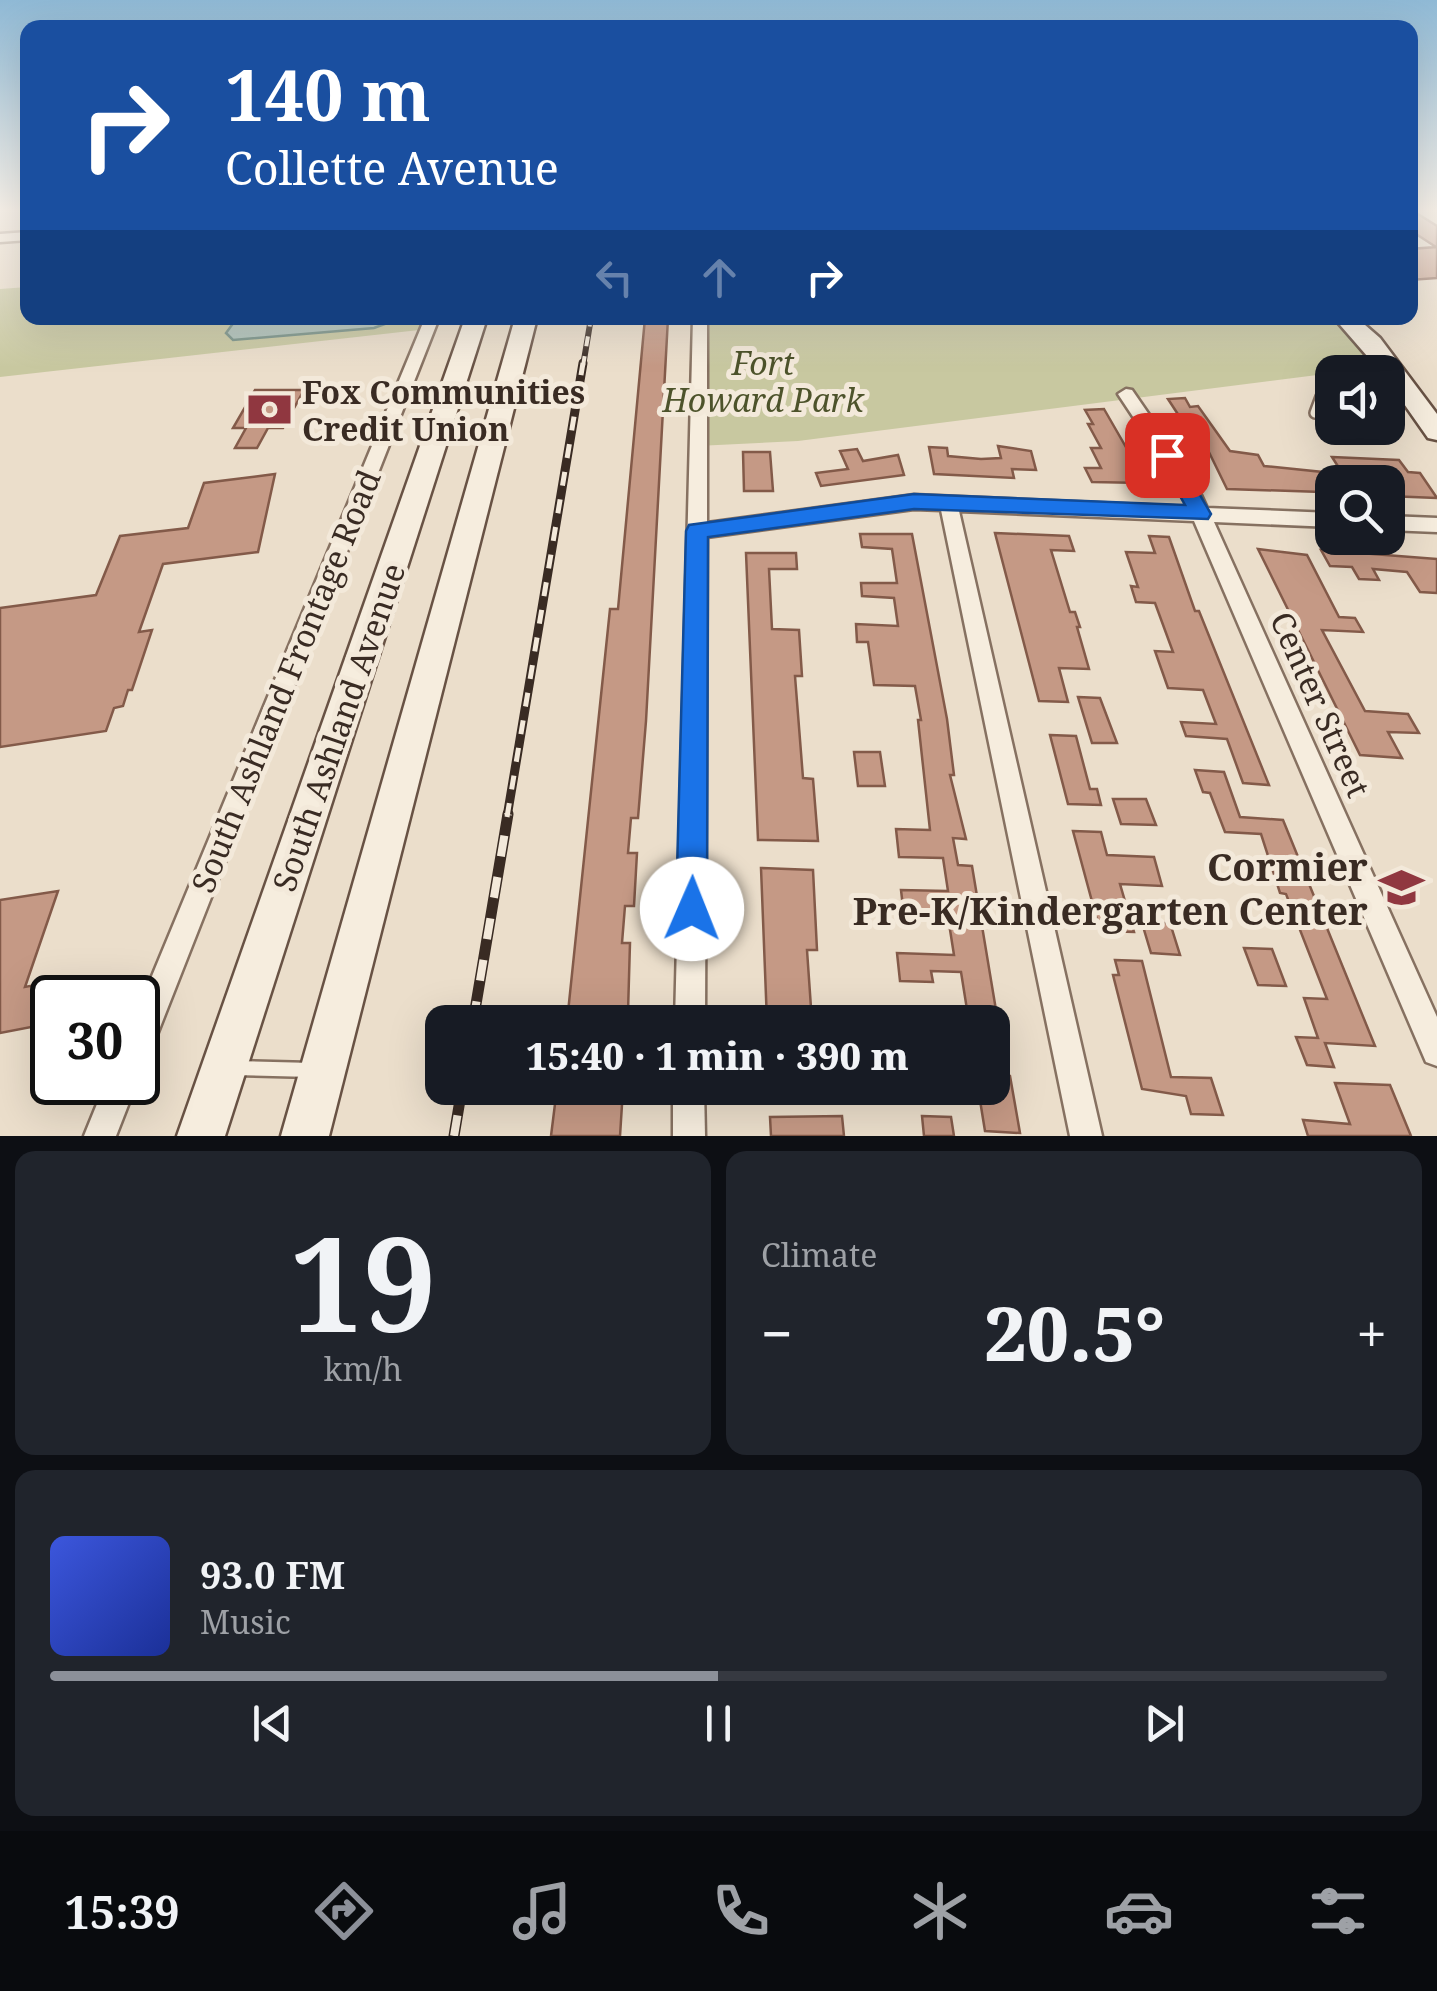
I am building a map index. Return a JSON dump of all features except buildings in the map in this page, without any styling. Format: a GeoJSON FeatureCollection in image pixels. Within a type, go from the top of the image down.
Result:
{"type":"FeatureCollection","features":[{"type":"Feature","properties":{"kind":"main road","name":"South Ashland Avenue"},"geometry":{"type":"LineString","coordinates":[[200,1136],[474,325]]}},
{"type":"Feature","properties":{"kind":"main road","name":"South Ashland Avenue"},"geometry":{"type":"LineString","coordinates":[[305,1136],[524,325]]}},
{"type":"Feature","properties":{"kind":"main road"},"geometry":{"type":"LineString","coordinates":[[1352,325],[1378,355]]}},
{"type":"Feature","properties":{"kind":"main road"},"geometry":{"type":"LineString","coordinates":[[1405,400],[1437,432]]}},
{"type":"Feature","properties":{"kind":"street","name":"South Ashland Frontage Road"},"geometry":{"type":"LineString","coordinates":[[160,991],[429,325]]}},
{"type":"Feature","properties":{"kind":"street"},"geometry":{"type":"LineString","coordinates":[[690,1005],[700,325]]}},
{"type":"Feature","properties":{"kind":"street","name":"Center Street"},"geometry":{"type":"LineString","coordinates":[[1126,394],[1188,486],[1431,1025],[1437,1052]]}},
{"type":"Feature","properties":{"kind":"street"},"geometry":{"type":"LineString","coordinates":[[697,531],[914,502],[1315,519]]}},
{"type":"Feature","properties":{"kind":"street"},"geometry":{"type":"LineString","coordinates":[[948,502],[1086,1136]]}},
{"type":"Feature","properties":{"kind":"street"},"geometry":{"type":"LineString","coordinates":[[1405,524],[1437,525]]}},
{"type":"Feature","properties":{"kind":"street"},"geometry":{"type":"LineString","coordinates":[[100,1136],[113,1105]]}},
{"type":"Feature","properties":{"kind":"street"},"geometry":{"type":"LineString","coordinates":[[688,1136],[689,1105]]}},
{"type":"Feature","properties":{"kind":"lane"},"geometry":{"type":"LineString","coordinates":[[223,1068],[322,1070]]}},
{"type":"Feature","properties":{"kind":"green space"},"geometry":{"type":"Polygon","coordinates":[[[20,288],[20,325],[429,325],[428,329],[0,377],[0,289],[20,288]]]}},
{"type":"Feature","properties":{"kind":"green space","name":"Fort Howard Park"},"geometry":{"type":"Polygon","coordinates":[[[700,325],[1351,325],[1378,355],[1315,355],[1315,375],[798,441],[697,446],[700,325]]]}},
{"type":"Feature","properties":{"kind":"shaded area"},"geometry":{"type":"Polygon","coordinates":[[[232,325],[382,325],[233,340],[226,333],[232,325]]]}},
{"type":"Feature","properties":{"kind":"railway"},"geometry":{"type":"LineString","coordinates":[[583,366],[590,325]]}},
{"type":"Feature","properties":{"kind":"railway"},"geometry":{"type":"LineString","coordinates":[[507,817],[583,363]]}},
{"type":"Feature","properties":{"kind":"railway"},"geometry":{"type":"LineString","coordinates":[[476,1005],[508,814]]}},
{"type":"Feature","properties":{"kind":"railway"},"geometry":{"type":"LineString","coordinates":[[454,1136],[459,1105]]}},
{"type":"Feature","properties":{"kind":"place","name":"Fox Communities Credit Union"},"geometry":{"type":"Point","coordinates":[269,409]}},
{"type":"Feature","properties":{"kind":"place","name":"Cormier Pre-K/Kindergarten Center"},"geometry":{"type":"Point","coordinates":[1401,888]}},
{"type":"Feature","properties":{"kind":"route"},"geometry":{"type":"LineString","coordinates":[[692,909],[697,531],[914,502],[1200,514],[1188,486],[1167,455]]}}]}
